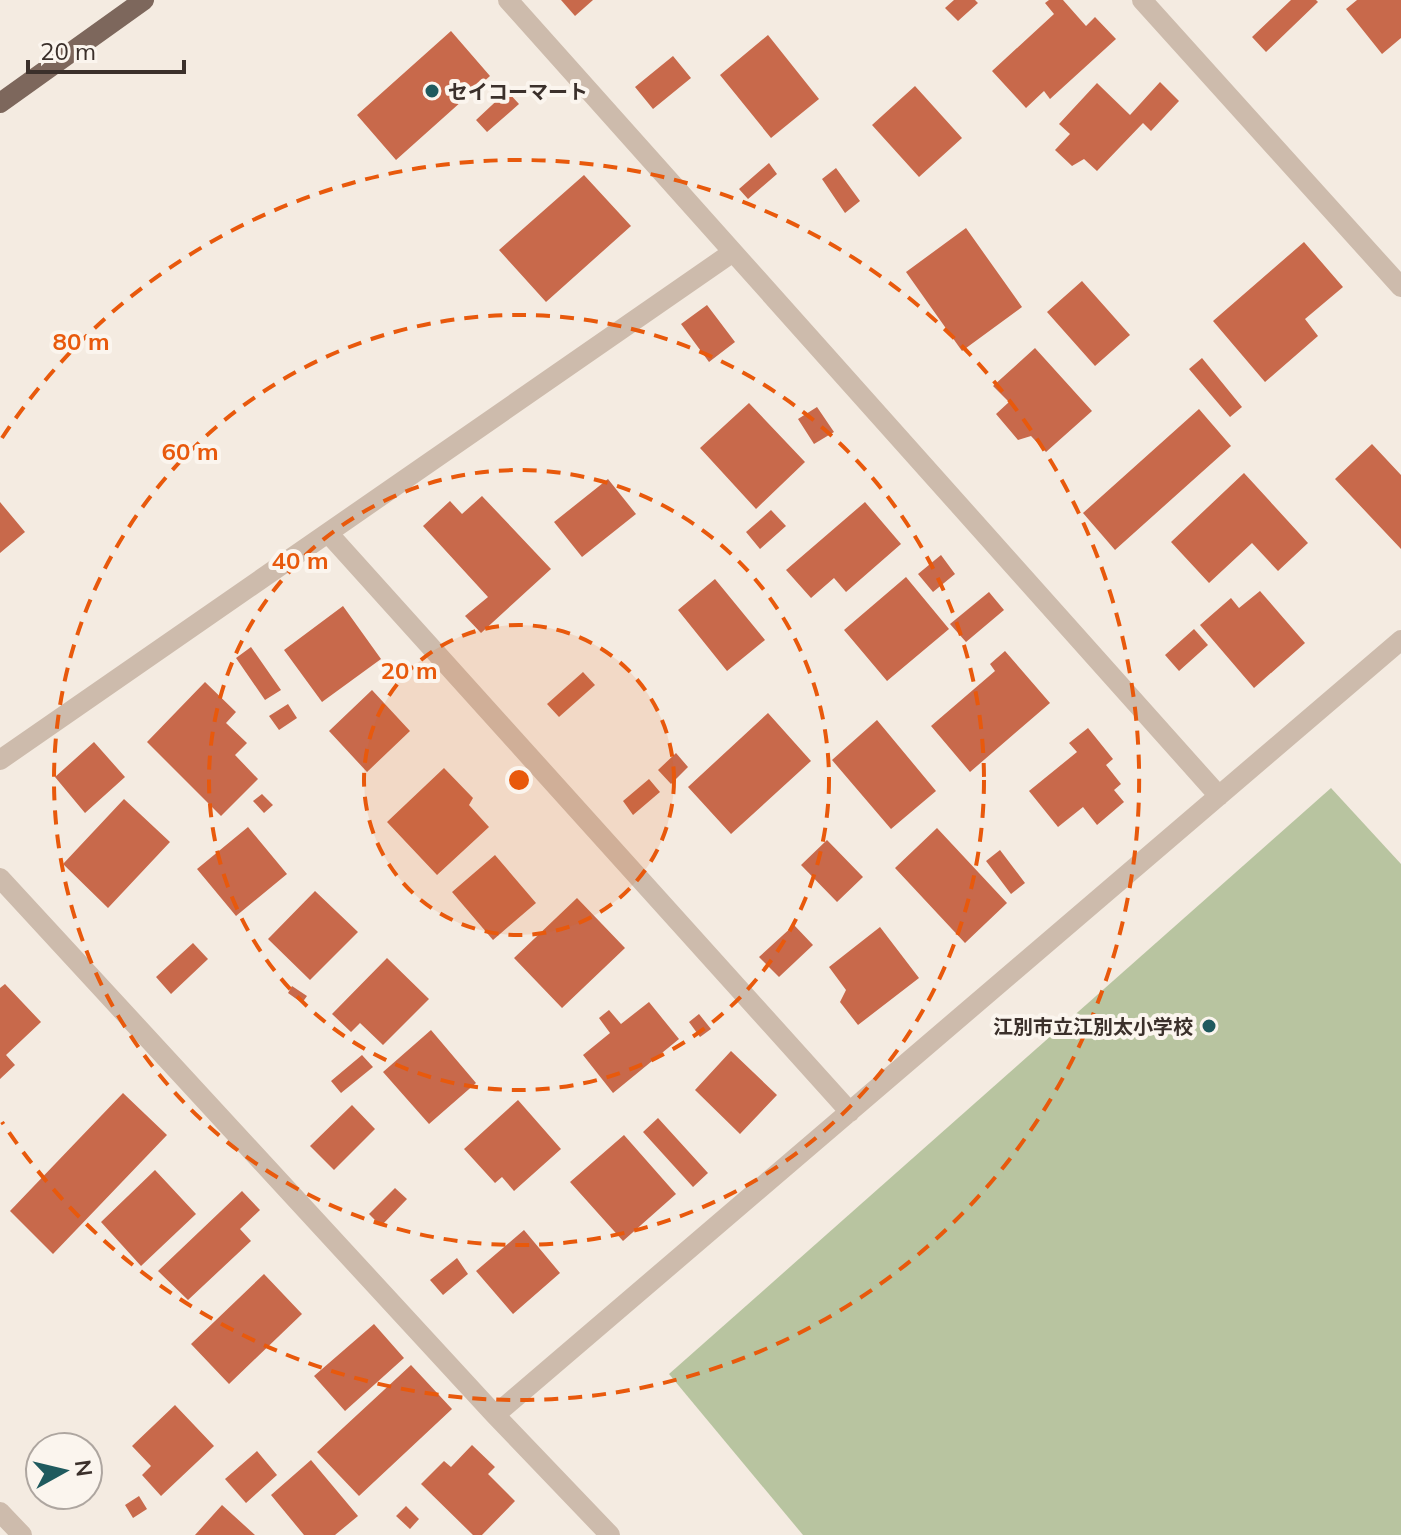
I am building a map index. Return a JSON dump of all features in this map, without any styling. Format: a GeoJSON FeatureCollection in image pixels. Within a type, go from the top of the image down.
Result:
{"type":"FeatureCollection","features":[{"type":"Feature","properties":{"kind":"main road"},"geometry":{"type":"LineString","coordinates":[[0,103],[144,0]]}},
{"type":"Feature","properties":{"kind":"street"},"geometry":{"type":"LineString","coordinates":[[508,0],[1219,796]]}},
{"type":"Feature","properties":{"kind":"street"},"geometry":{"type":"LineString","coordinates":[[1142,0],[1401,287]]}},
{"type":"Feature","properties":{"kind":"street"},"geometry":{"type":"LineString","coordinates":[[0,760],[733,252]]}},
{"type":"Feature","properties":{"kind":"street"},"geometry":{"type":"LineString","coordinates":[[328,533],[850,1112]]}},
{"type":"Feature","properties":{"kind":"street"},"geometry":{"type":"LineString","coordinates":[[495,1415],[1401,640]]}},
{"type":"Feature","properties":{"kind":"street"},"geometry":{"type":"LineString","coordinates":[[0,878],[495,1415],[610,1535]]}},
{"type":"Feature","properties":{"kind":"street"},"geometry":{"type":"LineString","coordinates":[[0,1512],[22,1535]]}},
{"type":"Feature","properties":{"kind":"green space","name":"江別市立江別太小学校"},"geometry":{"type":"Polygon","coordinates":[[[1331,788],[1401,864],[1401,1535],[803,1535],[669,1374],[1331,788]]]}},
{"type":"Feature","properties":{"kind":"building"},"geometry":{"type":"Polygon","coordinates":[[[561,0],[593,0],[575,16],[561,0]]]}},
{"type":"Feature","properties":{"kind":"building"},"geometry":{"type":"Polygon","coordinates":[[[954,0],[975,0],[978,3],[958,21],[945,8],[954,0]]]}},
{"type":"Feature","properties":{"kind":"building"},"geometry":{"type":"Polygon","coordinates":[[[1063,0],[1086,26],[1095,17],[1116,39],[1050,99],[1044,91],[1026,108],[992,71],[1054,14],[1045,3],[1063,0]]]}},
{"type":"Feature","properties":{"kind":"building"},"geometry":{"type":"Polygon","coordinates":[[[1291,0],[1318,2],[1266,52],[1252,37],[1291,0]]]}},
{"type":"Feature","properties":{"kind":"building"},"geometry":{"type":"Polygon","coordinates":[[[1357,0],[1401,0],[1401,38],[1382,54],[1346,9],[1357,0]]]}},
{"type":"Feature","properties":{"kind":"building"},"geometry":{"type":"Polygon","coordinates":[[[451,31],[490,76],[396,160],[357,115],[451,31]]]}},
{"type":"Feature","properties":{"kind":"building"},"geometry":{"type":"Polygon","coordinates":[[[768,35],[819,99],[771,138],[720,75],[768,35]]]}},
{"type":"Feature","properties":{"kind":"building"},"geometry":{"type":"Polygon","coordinates":[[[673,56],[691,78],[653,109],[635,87],[673,56]]]}},
{"type":"Feature","properties":{"kind":"building"},"geometry":{"type":"Polygon","coordinates":[[[1160,82],[1179,101],[1151,131],[1143,123],[1097,171],[1084,159],[1072,166],[1055,150],[1070,134],[1059,124],[1097,83],[1130,115],[1160,82]]]}},
{"type":"Feature","properties":{"kind":"building"},"geometry":{"type":"Polygon","coordinates":[[[915,86],[962,138],[919,177],[872,125],[915,86]]]}},
{"type":"Feature","properties":{"kind":"building"},"geometry":{"type":"Polygon","coordinates":[[[507,91],[519,104],[487,132],[476,120],[507,91]]]}},
{"type":"Feature","properties":{"kind":"building"},"geometry":{"type":"Polygon","coordinates":[[[769,163],[777,174],[748,199],[739,189],[769,163]]]}},
{"type":"Feature","properties":{"kind":"building"},"geometry":{"type":"Polygon","coordinates":[[[836,168],[860,201],[845,213],[822,179],[836,168]]]}},
{"type":"Feature","properties":{"kind":"building"},"geometry":{"type":"Polygon","coordinates":[[[584,175],[631,226],[546,302],[499,250],[584,175]]]}},
{"type":"Feature","properties":{"kind":"building"},"geometry":{"type":"Polygon","coordinates":[[[966,228],[1022,307],[962,351],[906,272],[966,228]]]}},
{"type":"Feature","properties":{"kind":"building"},"geometry":{"type":"Polygon","coordinates":[[[1304,242],[1343,287],[1305,319],[1318,336],[1265,382],[1213,321],[1304,242]]]}},
{"type":"Feature","properties":{"kind":"building"},"geometry":{"type":"Polygon","coordinates":[[[1082,281],[1130,335],[1095,366],[1047,312],[1082,281]]]}},
{"type":"Feature","properties":{"kind":"building"},"geometry":{"type":"Polygon","coordinates":[[[707,305],[735,342],[709,362],[681,324],[707,305]]]}},
{"type":"Feature","properties":{"kind":"building"},"geometry":{"type":"Polygon","coordinates":[[[1035,348],[1092,411],[1046,452],[1031,436],[1018,440],[996,414],[1009,402],[993,386],[1035,348]]]}},
{"type":"Feature","properties":{"kind":"building"},"geometry":{"type":"Polygon","coordinates":[[[1202,358],[1242,407],[1230,417],[1189,369],[1202,358]]]}},
{"type":"Feature","properties":{"kind":"building"},"geometry":{"type":"Polygon","coordinates":[[[749,403],[805,462],[756,509],[700,448],[749,403]]]}},
{"type":"Feature","properties":{"kind":"building"},"geometry":{"type":"Polygon","coordinates":[[[817,407],[834,432],[814,444],[798,419],[817,407]]]}},
{"type":"Feature","properties":{"kind":"building"},"geometry":{"type":"Polygon","coordinates":[[[1199,409],[1231,446],[1115,550],[1083,513],[1199,409]]]}},
{"type":"Feature","properties":{"kind":"building"},"geometry":{"type":"Polygon","coordinates":[[[1372,444],[1401,475],[1401,549],[1335,479],[1372,444]]]}},
{"type":"Feature","properties":{"kind":"building"},"geometry":{"type":"Polygon","coordinates":[[[1244,473],[1308,543],[1278,571],[1252,543],[1209,583],[1171,542],[1244,473]]]}},
{"type":"Feature","properties":{"kind":"building"},"geometry":{"type":"Polygon","coordinates":[[[608,479],[636,514],[582,557],[554,522],[608,479]]]}},
{"type":"Feature","properties":{"kind":"building"},"geometry":{"type":"Polygon","coordinates":[[[482,496],[551,569],[481,633],[465,616],[488,597],[423,526],[450,501],[462,514],[482,496]]]}},
{"type":"Feature","properties":{"kind":"building"},"geometry":{"type":"Polygon","coordinates":[[[0,502],[25,532],[0,553],[0,502]]]}},
{"type":"Feature","properties":{"kind":"building"},"geometry":{"type":"Polygon","coordinates":[[[865,502],[901,544],[846,592],[834,578],[811,598],[786,570],[865,502]]]}},
{"type":"Feature","properties":{"kind":"building"},"geometry":{"type":"Polygon","coordinates":[[[771,510],[786,526],[760,549],[746,532],[771,510]]]}},
{"type":"Feature","properties":{"kind":"building"},"geometry":{"type":"Polygon","coordinates":[[[941,555],[955,574],[933,592],[918,574],[941,555]]]}},
{"type":"Feature","properties":{"kind":"building"},"geometry":{"type":"Polygon","coordinates":[[[906,577],[949,629],[887,681],[844,630],[906,577]]]}},
{"type":"Feature","properties":{"kind":"building"},"geometry":{"type":"Polygon","coordinates":[[[715,579],[765,640],[727,671],[678,610],[715,579]]]}},
{"type":"Feature","properties":{"kind":"building"},"geometry":{"type":"Polygon","coordinates":[[[1260,591],[1305,643],[1254,688],[1200,625],[1231,598],[1239,608],[1260,591]]]}},
{"type":"Feature","properties":{"kind":"building"},"geometry":{"type":"Polygon","coordinates":[[[989,592],[1004,610],[966,642],[950,624],[989,592]]]}},
{"type":"Feature","properties":{"kind":"building"},"geometry":{"type":"Polygon","coordinates":[[[343,606],[381,659],[322,702],[284,650],[343,606]]]}},
{"type":"Feature","properties":{"kind":"building"},"geometry":{"type":"Polygon","coordinates":[[[1194,629],[1208,645],[1179,671],[1165,655],[1194,629]]]}},
{"type":"Feature","properties":{"kind":"building"},"geometry":{"type":"Polygon","coordinates":[[[251,647],[281,690],[265,700],[236,658],[251,647]]]}},
{"type":"Feature","properties":{"kind":"building"},"geometry":{"type":"Polygon","coordinates":[[[1005,651],[1050,703],[970,772],[931,726],[995,671],[990,664],[1005,651]]]}},
{"type":"Feature","properties":{"kind":"building"},"geometry":{"type":"Polygon","coordinates":[[[583,672],[595,685],[559,717],[547,704],[583,672]]]}},
{"type":"Feature","properties":{"kind":"building"},"geometry":{"type":"Polygon","coordinates":[[[205,682],[236,712],[226,723],[247,743],[235,755],[258,779],[221,816],[147,742],[205,682]]]}},
{"type":"Feature","properties":{"kind":"building"},"geometry":{"type":"Polygon","coordinates":[[[372,690],[410,731],[367,772],[329,731],[372,690]]]}},
{"type":"Feature","properties":{"kind":"building"},"geometry":{"type":"Polygon","coordinates":[[[288,704],[297,718],[279,730],[269,716],[288,704]]]}},
{"type":"Feature","properties":{"kind":"building"},"geometry":{"type":"Polygon","coordinates":[[[768,713],[811,761],[731,834],[688,787],[768,713]]]}},
{"type":"Feature","properties":{"kind":"building"},"geometry":{"type":"Polygon","coordinates":[[[877,720],[936,791],[891,829],[832,760],[877,720]]]}},
{"type":"Feature","properties":{"kind":"building"},"geometry":{"type":"Polygon","coordinates":[[[1088,728],[1113,759],[1106,765],[1121,784],[1114,790],[1124,802],[1097,825],[1083,807],[1058,827],[1029,791],[1077,752],[1069,743],[1088,728]]]}},
{"type":"Feature","properties":{"kind":"building"},"geometry":{"type":"Polygon","coordinates":[[[94,742],[125,777],[85,813],[55,777],[94,742]]]}},
{"type":"Feature","properties":{"kind":"building"},"geometry":{"type":"Polygon","coordinates":[[[676,753],[688,767],[671,784],[658,770],[676,753]]]}},
{"type":"Feature","properties":{"kind":"building"},"geometry":{"type":"Polygon","coordinates":[[[444,768],[473,798],[469,805],[489,827],[437,875],[387,822],[444,768]]]}},
{"type":"Feature","properties":{"kind":"building"},"geometry":{"type":"Polygon","coordinates":[[[649,779],[660,792],[633,815],[623,801],[649,779]]]}},
{"type":"Feature","properties":{"kind":"building"},"geometry":{"type":"Polygon","coordinates":[[[262,794],[273,805],[264,813],[253,801],[262,794]]]}},
{"type":"Feature","properties":{"kind":"building"},"geometry":{"type":"Polygon","coordinates":[[[124,799],[170,842],[108,908],[63,864],[124,799]]]}},
{"type":"Feature","properties":{"kind":"building"},"geometry":{"type":"Polygon","coordinates":[[[248,827],[287,874],[236,916],[197,869],[248,827]]]}},
{"type":"Feature","properties":{"kind":"building"},"geometry":{"type":"Polygon","coordinates":[[[937,828],[1007,903],[965,943],[895,868],[937,828]]]}},
{"type":"Feature","properties":{"kind":"building"},"geometry":{"type":"Polygon","coordinates":[[[827,840],[863,877],[837,902],[801,865],[827,840]]]}},
{"type":"Feature","properties":{"kind":"building"},"geometry":{"type":"Polygon","coordinates":[[[1000,850],[1025,883],[1011,894],[986,861],[1000,850]]]}},
{"type":"Feature","properties":{"kind":"building"},"geometry":{"type":"Polygon","coordinates":[[[495,855],[536,903],[493,940],[452,892],[495,855]]]}},
{"type":"Feature","properties":{"kind":"building"},"geometry":{"type":"Polygon","coordinates":[[[315,891],[358,932],[310,980],[268,939],[315,891]]]}},
{"type":"Feature","properties":{"kind":"building"},"geometry":{"type":"Polygon","coordinates":[[[577,898],[625,948],[562,1008],[514,958],[577,898]]]}},
{"type":"Feature","properties":{"kind":"building"},"geometry":{"type":"Polygon","coordinates":[[[794,925],[813,945],[779,977],[759,957],[794,925]]]}},
{"type":"Feature","properties":{"kind":"building"},"geometry":{"type":"Polygon","coordinates":[[[880,927],[919,978],[858,1025],[840,1002],[846,990],[829,967],[880,927]]]}},
{"type":"Feature","properties":{"kind":"building"},"geometry":{"type":"Polygon","coordinates":[[[193,943],[208,959],[171,994],[156,977],[193,943]]]}},
{"type":"Feature","properties":{"kind":"building"},"geometry":{"type":"Polygon","coordinates":[[[387,958],[429,999],[383,1045],[360,1023],[351,1032],[332,1014],[387,958]]]}},
{"type":"Feature","properties":{"kind":"building"},"geometry":{"type":"Polygon","coordinates":[[[5,984],[41,1022],[6,1055],[15,1065],[0,1079],[0,988],[5,984]]]}},
{"type":"Feature","properties":{"kind":"building"},"geometry":{"type":"Polygon","coordinates":[[[292,986],[307,996],[302,1003],[288,993],[292,986]]]}},
{"type":"Feature","properties":{"kind":"building"},"geometry":{"type":"Polygon","coordinates":[[[649,1002],[679,1039],[613,1093],[583,1055],[610,1033],[599,1018],[609,1010],[621,1024],[649,1002]]]}},
{"type":"Feature","properties":{"kind":"building"},"geometry":{"type":"Polygon","coordinates":[[[699,1014],[711,1029],[700,1037],[689,1022],[699,1014]]]}},
{"type":"Feature","properties":{"kind":"building"},"geometry":{"type":"Polygon","coordinates":[[[431,1030],[476,1083],[429,1124],[383,1072],[431,1030]]]}},
{"type":"Feature","properties":{"kind":"building"},"geometry":{"type":"Polygon","coordinates":[[[731,1051],[777,1095],[740,1134],[695,1090],[731,1051]]]}},
{"type":"Feature","properties":{"kind":"building"},"geometry":{"type":"Polygon","coordinates":[[[362,1055],[373,1067],[341,1093],[331,1081],[362,1055]]]}},
{"type":"Feature","properties":{"kind":"building"},"geometry":{"type":"Polygon","coordinates":[[[123,1093],[167,1135],[53,1254],[10,1211],[123,1093]]]}},
{"type":"Feature","properties":{"kind":"building"},"geometry":{"type":"Polygon","coordinates":[[[518,1100],[561,1149],[514,1191],[502,1177],[495,1183],[464,1149],[518,1100]]]}},
{"type":"Feature","properties":{"kind":"building"},"geometry":{"type":"Polygon","coordinates":[[[352,1105],[375,1129],[334,1170],[310,1146],[352,1105]]]}},
{"type":"Feature","properties":{"kind":"building"},"geometry":{"type":"Polygon","coordinates":[[[658,1118],[708,1173],[693,1187],[643,1132],[658,1118]]]}},
{"type":"Feature","properties":{"kind":"building"},"geometry":{"type":"Polygon","coordinates":[[[624,1135],[676,1194],[623,1241],[570,1182],[624,1135]]]}},
{"type":"Feature","properties":{"kind":"building"},"geometry":{"type":"Polygon","coordinates":[[[155,1170],[196,1214],[141,1266],[101,1222],[155,1170]]]}},
{"type":"Feature","properties":{"kind":"building"},"geometry":{"type":"Polygon","coordinates":[[[395,1188],[407,1199],[381,1226],[369,1214],[395,1188]]]}},
{"type":"Feature","properties":{"kind":"building"},"geometry":{"type":"Polygon","coordinates":[[[242,1191],[260,1210],[240,1229],[251,1241],[188,1300],[158,1271],[242,1191]]]}},
{"type":"Feature","properties":{"kind":"building"},"geometry":{"type":"Polygon","coordinates":[[[524,1230],[560,1273],[513,1314],[476,1271],[524,1230]]]}},
{"type":"Feature","properties":{"kind":"building"},"geometry":{"type":"Polygon","coordinates":[[[457,1258],[468,1274],[443,1295],[430,1280],[457,1258]]]}},
{"type":"Feature","properties":{"kind":"building"},"geometry":{"type":"Polygon","coordinates":[[[264,1274],[302,1314],[229,1384],[191,1344],[264,1274]]]}},
{"type":"Feature","properties":{"kind":"building"},"geometry":{"type":"Polygon","coordinates":[[[374,1324],[404,1358],[345,1411],[314,1376],[374,1324]]]}},
{"type":"Feature","properties":{"kind":"building"},"geometry":{"type":"Polygon","coordinates":[[[411,1365],[452,1409],[359,1496],[317,1452],[411,1365]]]}},
{"type":"Feature","properties":{"kind":"building"},"geometry":{"type":"Polygon","coordinates":[[[175,1405],[214,1446],[161,1496],[142,1475],[151,1466],[132,1446],[175,1405]]]}},
{"type":"Feature","properties":{"kind":"building"},"geometry":{"type":"Polygon","coordinates":[[[472,1445],[495,1467],[488,1474],[515,1501],[482,1535],[473,1535],[421,1484],[444,1461],[451,1467],[472,1445]]]}},
{"type":"Feature","properties":{"kind":"building"},"geometry":{"type":"Polygon","coordinates":[[[257,1451],[277,1475],[246,1503],[225,1479],[257,1451]]]}},
{"type":"Feature","properties":{"kind":"building"},"geometry":{"type":"Polygon","coordinates":[[[311,1460],[358,1516],[335,1535],[304,1535],[271,1495],[311,1460]]]}},
{"type":"Feature","properties":{"kind":"building"},"geometry":{"type":"Polygon","coordinates":[[[139,1496],[147,1509],[133,1518],[125,1505],[139,1496]]]}},
{"type":"Feature","properties":{"kind":"building"},"geometry":{"type":"Polygon","coordinates":[[[222,1505],[255,1535],[195,1535],[222,1505]]]}},
{"type":"Feature","properties":{"kind":"building"},"geometry":{"type":"Polygon","coordinates":[[[406,1506],[419,1519],[410,1529],[396,1516],[406,1506]]]}},
{"type":"Feature","properties":{"kind":"place","name":"セイコーマート"},"geometry":{"type":"Point","coordinates":[432,91]}},
{"type":"Feature","properties":{"kind":"place","name":"江別市立江別太小学校"},"geometry":{"type":"Point","coordinates":[1209,1026]}}]}
